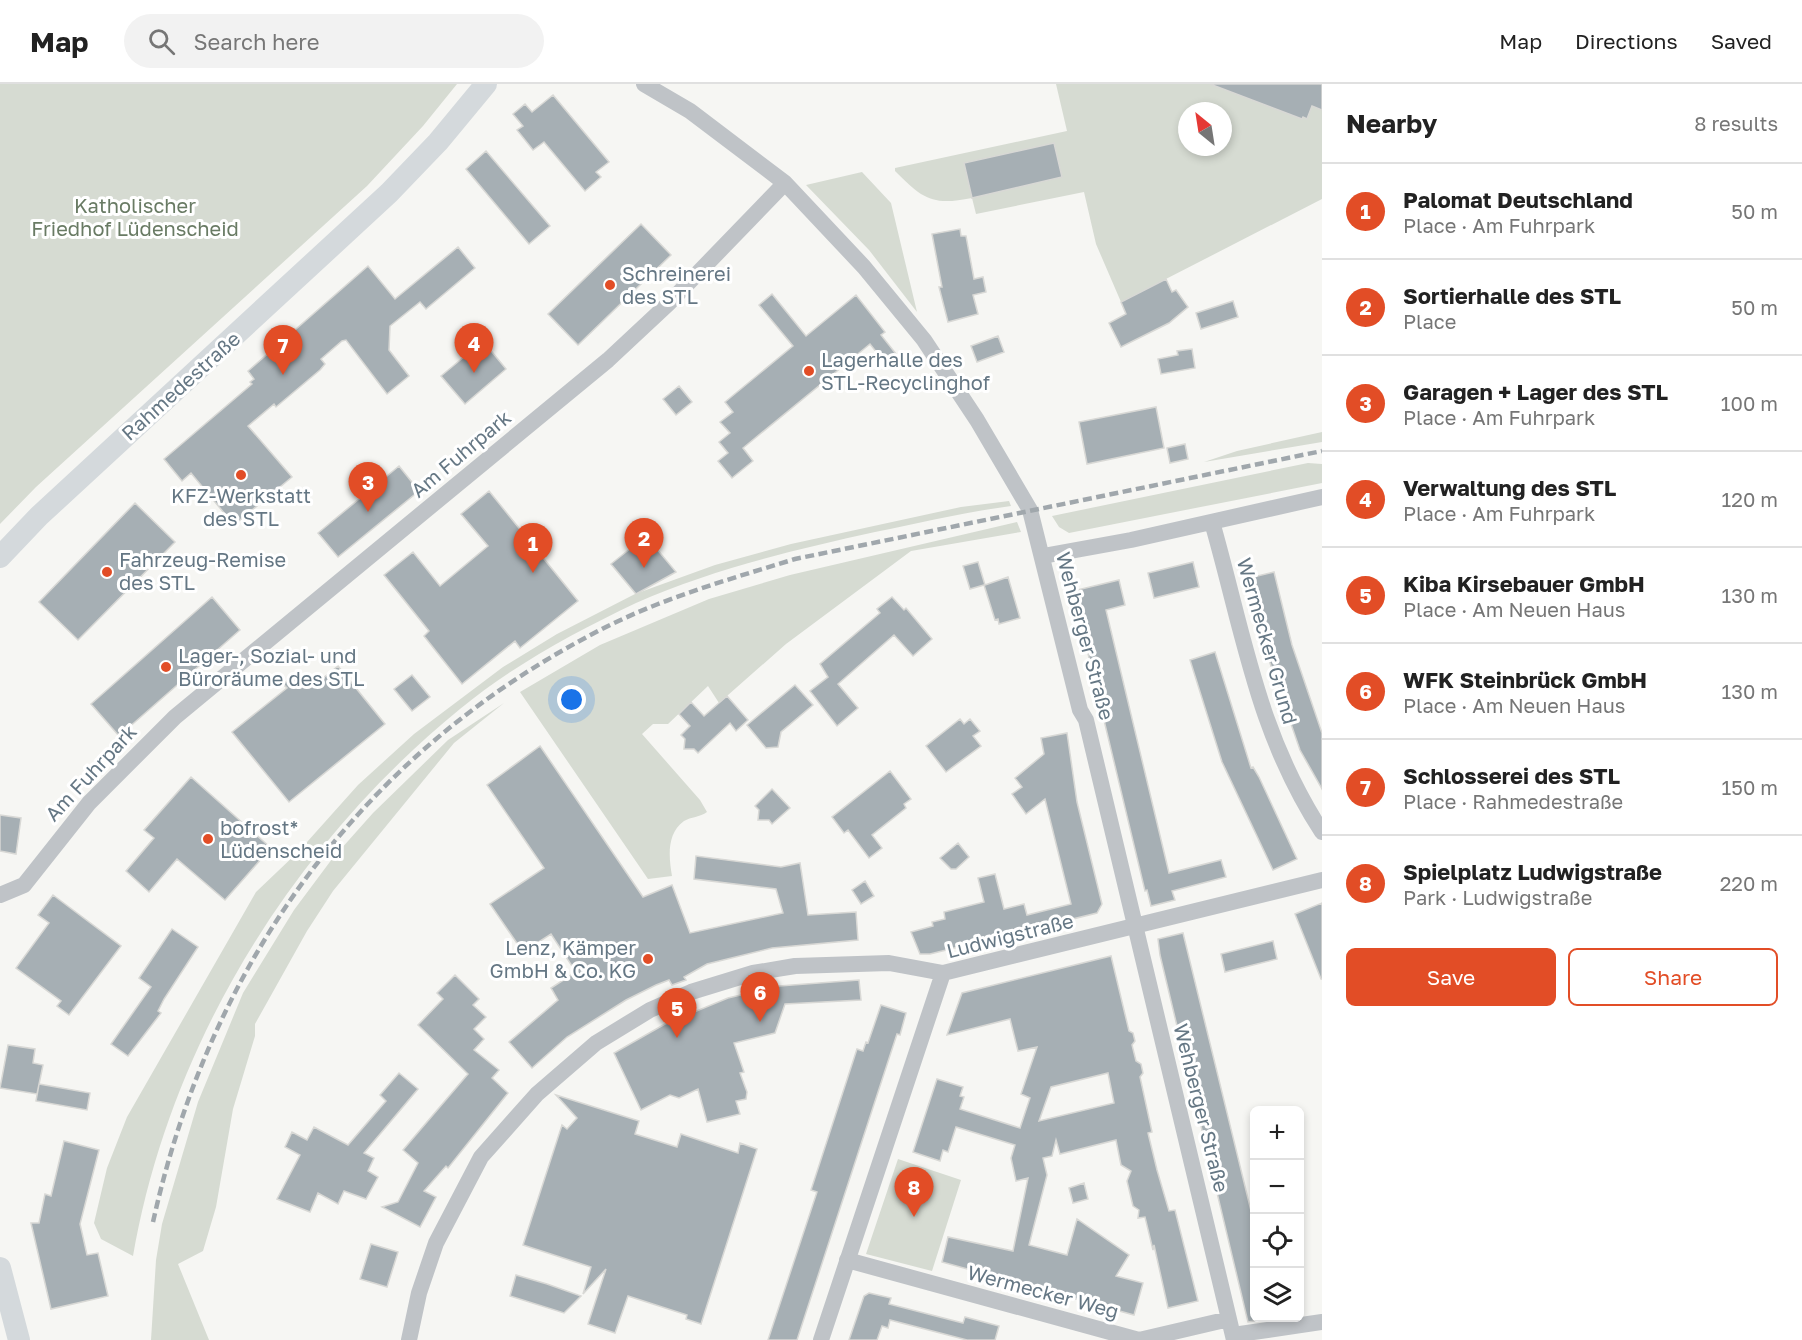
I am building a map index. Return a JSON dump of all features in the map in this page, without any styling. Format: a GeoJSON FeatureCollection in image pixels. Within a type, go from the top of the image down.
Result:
{"type":"FeatureCollection","features":[{"type":"Feature","properties":{"kind":"main road","name":"Rahmedestraße"},"geometry":{"type":"LineString","coordinates":[[0,557],[39,516],[389,193],[438,142],[486,85]]}},
{"type":"Feature","properties":{"kind":"main road"},"geometry":{"type":"LineString","coordinates":[[0,1268],[19,1340]]}},
{"type":"Feature","properties":{"kind":"street","name":"Wehberger Straße"},"geometry":{"type":"LineString","coordinates":[[644,84],[690,111],[785,183],[864,267],[924,340],[977,420],[1017,486],[1032,516],[1136,927],[1232,1332]]}},
{"type":"Feature","properties":{"kind":"street","name":"Am Fuhrpark"},"geometry":{"type":"LineString","coordinates":[[0,895],[24,885],[89,803],[168,723],[608,360],[668,304],[785,183]]}},
{"type":"Feature","properties":{"kind":"street"},"geometry":{"type":"LineString","coordinates":[[1043,556],[1322,497]]}},
{"type":"Feature","properties":{"kind":"street","name":"Wermecker Grund"},"geometry":{"type":"LineString","coordinates":[[1212,522],[1260,703],[1286,770],[1322,832]]}},
{"type":"Feature","properties":{"kind":"street","name":"Ludwigstraße"},"geometry":{"type":"LineString","coordinates":[[821,1340],[944,973],[1322,880]]}},
{"type":"Feature","properties":{"kind":"street"},"geometry":{"type":"LineString","coordinates":[[409,1340],[419,1293],[435,1243],[481,1156],[537,1094],[596,1043],[650,1010],[691,992],[753,973],[795,966],[889,963],[944,973]]}},
{"type":"Feature","properties":{"kind":"street","name":"Wermecker Weg"},"geometry":{"type":"LineString","coordinates":[[847,1260],[1139,1340],[1322,1322]]}},
{"type":"Feature","properties":{"kind":"green space","name":"Katholischer Friedhof Lüdenscheid"},"geometry":{"type":"Polygon","coordinates":[[[0,84],[457,84],[423,126],[367,186],[36,487],[0,524],[0,84]]]}},
{"type":"Feature","properties":{"kind":"green space"},"geometry":{"type":"Polygon","coordinates":[[[1056,84],[1322,84],[1322,199],[1121,302],[1096,244],[1084,192],[976,214],[972,198],[947,201],[929,198],[913,188],[895,171],[895,168],[1067,131],[1056,84]]]}},
{"type":"Feature","properties":{"kind":"green space"},"geometry":{"type":"Polygon","coordinates":[[[862,172],[891,203],[917,312],[869,250],[806,185],[862,172]]]}},
{"type":"Feature","properties":{"kind":"green space"},"geometry":{"type":"Polygon","coordinates":[[[1322,432],[1322,442],[1204,462],[1237,451],[1322,432]]]}},
{"type":"Feature","properties":{"kind":"green space"},"geometry":{"type":"Polygon","coordinates":[[[1308,463],[1322,464],[1322,483],[1069,533],[1059,527],[1052,516],[1308,463]]]}},
{"type":"Feature","properties":{"kind":"green space"},"geometry":{"type":"Polygon","coordinates":[[[1009,501],[1011,506],[926,521],[784,553],[694,580],[636,603],[567,638],[522,664],[460,709],[400,763],[344,822],[293,886],[248,954],[209,1025],[176,1100],[151,1177],[133,1256],[101,1239],[94,1223],[107,1168],[127,1117],[256,892],[299,851],[358,785],[414,734],[503,667],[557,634],[635,594],[715,565],[791,544],[961,507],[1009,501]]]}},
{"type":"Feature","properties":{"kind":"green space"},"geometry":{"type":"Polygon","coordinates":[[[1017,522],[1021,532],[911,551],[786,644],[719,703],[708,686],[668,724],[653,724],[642,734],[700,800],[707,812],[684,821],[674,833],[670,847],[672,876],[648,879],[520,692],[600,645],[709,599],[790,575],[1017,522]]]}},
{"type":"Feature","properties":{"kind":"green space"},"geometry":{"type":"Polygon","coordinates":[[[504,703],[454,743],[333,891],[307,931],[255,1024],[255,1036],[233,1109],[216,1207],[203,1251],[178,1264],[209,1340],[151,1340],[156,1260],[162,1224],[198,1102],[243,993],[294,910],[332,859],[373,813],[448,740],[504,703]]]}},
{"type":"Feature","properties":{"kind":"green space"},"geometry":{"type":"Polygon","coordinates":[[[898,1159],[961,1180],[932,1271],[866,1254],[898,1159]]]}},
{"type":"Feature","properties":{"kind":"building"},"geometry":{"type":"Polygon","coordinates":[[[1210,84],[1322,84],[1322,110],[1312,106],[1307,119],[1303,117],[1302,119],[1210,84]]]}},
{"type":"Feature","properties":{"kind":"building"},"geometry":{"type":"Polygon","coordinates":[[[553,95],[609,162],[596,172],[601,177],[585,191],[544,142],[533,150],[517,130],[523,126],[513,114],[525,104],[532,112],[553,95]]]}},
{"type":"Feature","properties":{"kind":"building"},"geometry":{"type":"Polygon","coordinates":[[[1054,143],[1062,177],[972,198],[964,163],[1054,143]]]}},
{"type":"Feature","properties":{"kind":"building"},"geometry":{"type":"Polygon","coordinates":[[[486,151],[550,226],[529,244],[466,169],[486,151]]]}},
{"type":"Feature","properties":{"kind":"building","name":"Schreinerei des STL"},"geometry":{"type":"Polygon","coordinates":[[[641,224],[671,255],[578,345],[548,314],[641,224]]]}},
{"type":"Feature","properties":{"kind":"building"},"geometry":{"type":"Polygon","coordinates":[[[960,229],[961,236],[966,236],[974,279],[983,277],[986,292],[973,295],[978,314],[948,322],[939,287],[942,287],[932,234],[960,229]]]}},
{"type":"Feature","properties":{"kind":"building"},"geometry":{"type":"Polygon","coordinates":[[[458,247],[475,268],[426,309],[420,302],[390,326],[389,350],[409,376],[387,394],[346,340],[342,341],[321,359],[325,364],[320,370],[276,407],[274,404],[248,426],[292,477],[234,525],[191,473],[182,481],[164,459],[252,384],[250,382],[254,379],[248,371],[368,266],[395,299],[458,247]]]}},
{"type":"Feature","properties":{"kind":"building"},"geometry":{"type":"Polygon","coordinates":[[[1166,279],[1172,292],[1176,290],[1188,307],[1169,323],[1121,347],[1109,323],[1126,314],[1121,302],[1166,279]]]}},
{"type":"Feature","properties":{"kind":"building"},"geometry":{"type":"Polygon","coordinates":[[[772,294],[806,336],[856,295],[885,332],[881,335],[900,359],[889,368],[870,344],[743,448],[753,461],[732,478],[718,461],[728,453],[719,442],[730,433],[720,422],[733,412],[725,402],[793,346],[759,305],[772,294]]]}},
{"type":"Feature","properties":{"kind":"building"},"geometry":{"type":"Polygon","coordinates":[[[1233,301],[1238,317],[1201,329],[1196,313],[1233,301]]]}},
{"type":"Feature","properties":{"kind":"building"},"geometry":{"type":"Polygon","coordinates":[[[998,336],[1004,352],[977,362],[971,346],[998,336]]]}},
{"type":"Feature","properties":{"kind":"building"},"geometry":{"type":"Polygon","coordinates":[[[483,341],[506,369],[465,404],[441,376],[483,341]]]}},
{"type":"Feature","properties":{"kind":"building"},"geometry":{"type":"Polygon","coordinates":[[[1192,349],[1195,368],[1161,374],[1158,359],[1178,355],[1177,351],[1192,349]]]}},
{"type":"Feature","properties":{"kind":"building"},"geometry":{"type":"Polygon","coordinates":[[[679,386],[692,402],[676,415],[663,399],[679,386]]]}},
{"type":"Feature","properties":{"kind":"building"},"geometry":{"type":"Polygon","coordinates":[[[1156,407],[1164,448],[1087,464],[1079,422],[1156,407]]]}},
{"type":"Feature","properties":{"kind":"building"},"geometry":{"type":"Polygon","coordinates":[[[1185,444],[1188,459],[1170,463],[1167,448],[1185,444]]]}},
{"type":"Feature","properties":{"kind":"building"},"geometry":{"type":"Polygon","coordinates":[[[399,466],[419,491],[338,557],[318,533],[399,466]]]}},
{"type":"Feature","properties":{"kind":"building"},"geometry":{"type":"Polygon","coordinates":[[[489,491],[578,601],[520,648],[515,641],[462,684],[424,636],[429,631],[384,575],[413,552],[440,586],[488,546],[461,514],[489,491]]]}},
{"type":"Feature","properties":{"kind":"building","name":"Fahrzeug-Remise des STL"},"geometry":{"type":"Polygon","coordinates":[[[135,503],[175,542],[78,640],[39,602],[135,503]]]}},
{"type":"Feature","properties":{"kind":"building"},"geometry":{"type":"Polygon","coordinates":[[[646,536],[676,572],[636,594],[611,564],[646,536]]]}},
{"type":"Feature","properties":{"kind":"building"},"geometry":{"type":"Polygon","coordinates":[[[978,562],[985,585],[1008,577],[1020,618],[999,624],[998,619],[995,620],[984,585],[970,589],[963,566],[978,562]]]}},
{"type":"Feature","properties":{"kind":"building"},"geometry":{"type":"Polygon","coordinates":[[[1193,562],[1199,587],[1154,598],[1148,573],[1193,562]]]}},
{"type":"Feature","properties":{"kind":"building"},"geometry":{"type":"Polygon","coordinates":[[[1274,572],[1292,645],[1322,733],[1322,789],[1300,750],[1270,663],[1249,578],[1274,572]]]}},
{"type":"Feature","properties":{"kind":"building"},"geometry":{"type":"Polygon","coordinates":[[[1119,580],[1125,605],[1106,610],[1169,873],[1221,860],[1226,877],[1172,891],[1175,900],[1151,906],[1147,890],[1145,891],[1073,591],[1119,580]]]}},
{"type":"Feature","properties":{"kind":"building","name":"Lager-, Sozial- und Büroräume des STL"},"geometry":{"type":"Polygon","coordinates":[[[212,597],[240,630],[119,736],[91,704],[212,597]]]}},
{"type":"Feature","properties":{"kind":"building"},"geometry":{"type":"Polygon","coordinates":[[[892,597],[904,610],[906,608],[932,639],[913,656],[894,635],[838,684],[858,708],[837,726],[810,691],[828,677],[820,664],[880,613],[877,609],[892,597]]]}},
{"type":"Feature","properties":{"kind":"building"},"geometry":{"type":"Polygon","coordinates":[[[1215,652],[1251,768],[1253,767],[1259,777],[1297,859],[1273,870],[1222,762],[1190,660],[1215,652]]]}},
{"type":"Feature","properties":{"kind":"building"},"geometry":{"type":"Polygon","coordinates":[[[338,666],[385,724],[289,802],[232,732],[287,688],[283,684],[299,671],[312,687],[338,666]]]}},
{"type":"Feature","properties":{"kind":"building"},"geometry":{"type":"Polygon","coordinates":[[[412,675],[430,697],[412,711],[394,689],[412,675]]]}},
{"type":"Feature","properties":{"kind":"building"},"geometry":{"type":"Polygon","coordinates":[[[795,685],[813,705],[781,732],[778,747],[766,748],[747,725],[795,685]]]}},
{"type":"Feature","properties":{"kind":"building"},"geometry":{"type":"Polygon","coordinates":[[[727,696],[748,720],[736,731],[730,723],[698,753],[694,749],[684,749],[685,739],[681,735],[690,726],[679,714],[691,702],[704,716],[727,696]]]}},
{"type":"Feature","properties":{"kind":"building"},"geometry":{"type":"Polygon","coordinates":[[[960,719],[964,724],[970,719],[980,731],[973,736],[981,746],[946,772],[926,746],[960,719]]]}},
{"type":"Feature","properties":{"kind":"building"},"geometry":{"type":"Polygon","coordinates":[[[1067,733],[1077,802],[1102,904],[1097,913],[930,954],[920,954],[911,932],[933,926],[932,922],[945,919],[944,912],[984,902],[978,878],[995,874],[1004,909],[1024,904],[1027,915],[1071,904],[1045,799],[1026,814],[1012,794],[1022,787],[1015,778],[1044,754],[1041,738],[1067,733]]]}},
{"type":"Feature","properties":{"kind":"building"},"geometry":{"type":"Polygon","coordinates":[[[540,746],[643,897],[672,885],[690,933],[783,913],[776,889],[694,879],[696,856],[781,867],[800,863],[808,915],[856,912],[858,940],[772,948],[707,964],[684,977],[686,980],[672,985],[669,980],[626,1000],[567,1037],[532,1068],[509,1042],[558,1000],[551,988],[576,972],[551,934],[523,952],[490,904],[544,868],[487,785],[540,746]]]}},
{"type":"Feature","properties":{"kind":"building"},"geometry":{"type":"Polygon","coordinates":[[[890,771],[911,799],[904,804],[906,808],[872,835],[882,848],[869,858],[848,830],[844,833],[832,817],[890,771]]]}},
{"type":"Feature","properties":{"kind":"building","name":"bofrost* Lüdenscheid"},"geometry":{"type":"Polygon","coordinates":[[[191,777],[271,848],[225,900],[177,859],[149,892],[126,871],[154,838],[144,830],[191,777]]]}},
{"type":"Feature","properties":{"kind":"building"},"geometry":{"type":"Polygon","coordinates":[[[772,789],[790,808],[772,824],[769,820],[758,820],[759,810],[755,806],[772,789]]]}},
{"type":"Feature","properties":{"kind":"building"},"geometry":{"type":"Polygon","coordinates":[[[0,815],[21,818],[16,854],[0,851],[0,815]]]}},
{"type":"Feature","properties":{"kind":"building"},"geometry":{"type":"Polygon","coordinates":[[[958,843],[969,857],[956,869],[951,869],[940,858],[958,843]]]}},
{"type":"Feature","properties":{"kind":"building"},"geometry":{"type":"Polygon","coordinates":[[[865,881],[874,896],[861,904],[852,890],[865,881]]]}},
{"type":"Feature","properties":{"kind":"building"},"geometry":{"type":"Polygon","coordinates":[[[53,895],[121,946],[69,1015],[57,1006],[61,1001],[16,968],[49,923],[38,915],[53,895]]]}},
{"type":"Feature","properties":{"kind":"building"},"geometry":{"type":"Polygon","coordinates":[[[1322,903],[1322,979],[1321,979],[1295,914],[1322,903]]]}},
{"type":"Feature","properties":{"kind":"building"},"geometry":{"type":"Polygon","coordinates":[[[172,929],[198,947],[164,999],[158,1011],[161,1013],[128,1056],[111,1044],[151,987],[139,978],[172,929]]]}},
{"type":"Feature","properties":{"kind":"building"},"geometry":{"type":"Polygon","coordinates":[[[1183,933],[1250,1207],[1250,1322],[1248,1322],[1158,939],[1183,933]]]}},
{"type":"Feature","properties":{"kind":"building"},"geometry":{"type":"Polygon","coordinates":[[[1273,941],[1277,959],[1225,972],[1221,954],[1273,941]]]}},
{"type":"Feature","properties":{"kind":"building"},"geometry":{"type":"Polygon","coordinates":[[[1111,956],[1129,1031],[1133,1033],[1135,1041],[1132,1045],[1136,1061],[1141,1064],[1143,1073],[1140,1077],[1152,1132],[1148,1133],[1157,1170],[1169,1211],[1175,1210],[1198,1301],[1168,1308],[1154,1245],[1153,1250],[1145,1217],[1138,1218],[1139,1210],[1133,1206],[1127,1181],[1131,1171],[1121,1165],[1116,1140],[1060,1154],[1056,1140],[1052,1156],[1043,1158],[1047,1175],[1029,1245],[1067,1255],[1077,1219],[1129,1255],[1116,1276],[1143,1283],[1134,1315],[942,1262],[948,1237],[1013,1251],[1028,1178],[1016,1181],[1011,1158],[1015,1145],[956,1127],[948,1152],[943,1150],[940,1161],[913,1152],[937,1079],[963,1087],[960,1096],[964,1097],[960,1109],[1020,1128],[1030,1098],[1021,1094],[1037,1047],[1018,1051],[1010,1019],[947,1035],[962,993],[1111,956]],[[1108,1073],[1051,1087],[1039,1121],[1114,1103],[1108,1073]]]}},
{"type":"Feature","properties":{"kind":"building"},"geometry":{"type":"Polygon","coordinates":[[[455,975],[479,999],[473,1005],[486,1017],[474,1029],[484,1039],[474,1050],[499,1070],[492,1078],[508,1093],[448,1168],[446,1166],[424,1191],[436,1197],[420,1227],[382,1207],[398,1202],[418,1163],[403,1150],[468,1074],[418,1025],[443,999],[437,993],[455,975]]]}},
{"type":"Feature","properties":{"kind":"building"},"geometry":{"type":"Polygon","coordinates":[[[859,980],[861,1000],[785,1004],[775,1033],[734,1043],[744,1072],[740,1073],[747,1092],[746,1099],[736,1101],[740,1114],[707,1122],[698,1089],[679,1098],[670,1095],[641,1110],[614,1053],[665,1024],[728,998],[779,986],[859,980]]]}},
{"type":"Feature","properties":{"kind":"building"},"geometry":{"type":"Polygon","coordinates":[[[881,1005],[906,1013],[900,1035],[897,1034],[797,1340],[768,1340],[817,1192],[811,1190],[857,1049],[863,1051],[866,1042],[868,1043],[881,1005]]]}},
{"type":"Feature","properties":{"kind":"building"},"geometry":{"type":"Polygon","coordinates":[[[8,1045],[35,1049],[33,1063],[43,1065],[37,1094],[0,1088],[8,1045]]]}},
{"type":"Feature","properties":{"kind":"building"},"geometry":{"type":"Polygon","coordinates":[[[399,1073],[418,1089],[364,1153],[374,1158],[368,1171],[378,1177],[366,1199],[344,1191],[338,1204],[318,1193],[310,1212],[277,1199],[300,1155],[285,1147],[292,1132],[307,1140],[314,1127],[348,1145],[386,1101],[380,1095],[399,1073]]]}},
{"type":"Feature","properties":{"kind":"building"},"geometry":{"type":"Polygon","coordinates":[[[39,1084],[90,1093],[87,1110],[36,1101],[39,1084]]]}},
{"type":"Feature","properties":{"kind":"building"},"geometry":{"type":"Polygon","coordinates":[[[556,1095],[639,1121],[635,1134],[677,1147],[681,1134],[738,1153],[740,1143],[757,1149],[701,1324],[686,1319],[687,1315],[628,1296],[615,1333],[588,1324],[606,1269],[583,1294],[591,1267],[523,1245],[562,1125],[567,1129],[577,1118],[556,1095]]]}},
{"type":"Feature","properties":{"kind":"building"},"geometry":{"type":"Polygon","coordinates":[[[64,1141],[99,1150],[80,1224],[87,1255],[98,1253],[108,1296],[51,1309],[31,1223],[39,1223],[45,1194],[51,1196],[64,1141]]]}},
{"type":"Feature","properties":{"kind":"building"},"geometry":{"type":"Polygon","coordinates":[[[1084,1183],[1088,1199],[1073,1203],[1069,1188],[1084,1183]]]}},
{"type":"Feature","properties":{"kind":"building"},"geometry":{"type":"Polygon","coordinates":[[[371,1244],[398,1252],[387,1287],[360,1279],[371,1244]]]}},
{"type":"Feature","properties":{"kind":"building"},"geometry":{"type":"Polygon","coordinates":[[[516,1275],[581,1296],[564,1313],[510,1296],[516,1275]]]}},
{"type":"Feature","properties":{"kind":"building"},"geometry":{"type":"Polygon","coordinates":[[[869,1293],[891,1298],[889,1304],[963,1323],[965,1317],[999,1326],[995,1340],[967,1340],[890,1320],[888,1328],[882,1326],[877,1340],[849,1340],[864,1296],[869,1293]]]}},
{"type":"Feature","properties":{"kind":"railway"},"geometry":{"type":"LineString","coordinates":[[153,1222],[179,1126],[214,1036],[258,951],[310,872],[372,800],[441,735],[519,677],[629,616],[699,589],[795,559],[1322,451]]}},
{"type":"Feature","properties":{"kind":"place","name":"Schreinerei des STL"},"geometry":{"type":"Point","coordinates":[610,285]}},
{"type":"Feature","properties":{"kind":"place","name":"Lagerhalle des STL-Recyclinghof"},"geometry":{"type":"Point","coordinates":[809,371]}},
{"type":"Feature","properties":{"kind":"place","name":"Verwaltung des STL"},"geometry":{"type":"Point","coordinates":[474,373]}},
{"type":"Feature","properties":{"kind":"place","name":"Schlosserei des STL"},"geometry":{"type":"Point","coordinates":[283,375]}},
{"type":"Feature","properties":{"kind":"place","name":"KFZ-Werkstatt des STL"},"geometry":{"type":"Point","coordinates":[241,475]}},
{"type":"Feature","properties":{"kind":"place","name":"Garagen + Lager des STL"},"geometry":{"type":"Point","coordinates":[368,512]}},
{"type":"Feature","properties":{"kind":"place","name":"Sortierhalle des STL"},"geometry":{"type":"Point","coordinates":[644,568]}},
{"type":"Feature","properties":{"kind":"place","name":"Fahrzeug-Remise des STL"},"geometry":{"type":"Point","coordinates":[107,572]}},
{"type":"Feature","properties":{"kind":"place","name":"Palomat Deutschland"},"geometry":{"type":"Point","coordinates":[533,573]}},
{"type":"Feature","properties":{"kind":"place","name":"Lager-, Sozial- und Büroräume des STL"},"geometry":{"type":"Point","coordinates":[166,667]}},
{"type":"Feature","properties":{"kind":"place","name":"bofrost* Lüdenscheid"},"geometry":{"type":"Point","coordinates":[208,839]}},
{"type":"Feature","properties":{"kind":"place","name":"Lenz, Kämper GmbH & Co. KG"},"geometry":{"type":"Point","coordinates":[648,959]}},
{"type":"Feature","properties":{"kind":"place","name":"WFK Steinbrück GmbH"},"geometry":{"type":"Point","coordinates":[760,1022]}},
{"type":"Feature","properties":{"kind":"place","name":"Kiba Kirsebauer GmbH"},"geometry":{"type":"Point","coordinates":[677,1038]}},
{"type":"Feature","properties":{"kind":"place","name":"Spielplatz Ludwigstraße"},"geometry":{"type":"Point","coordinates":[914,1217]}}]}
